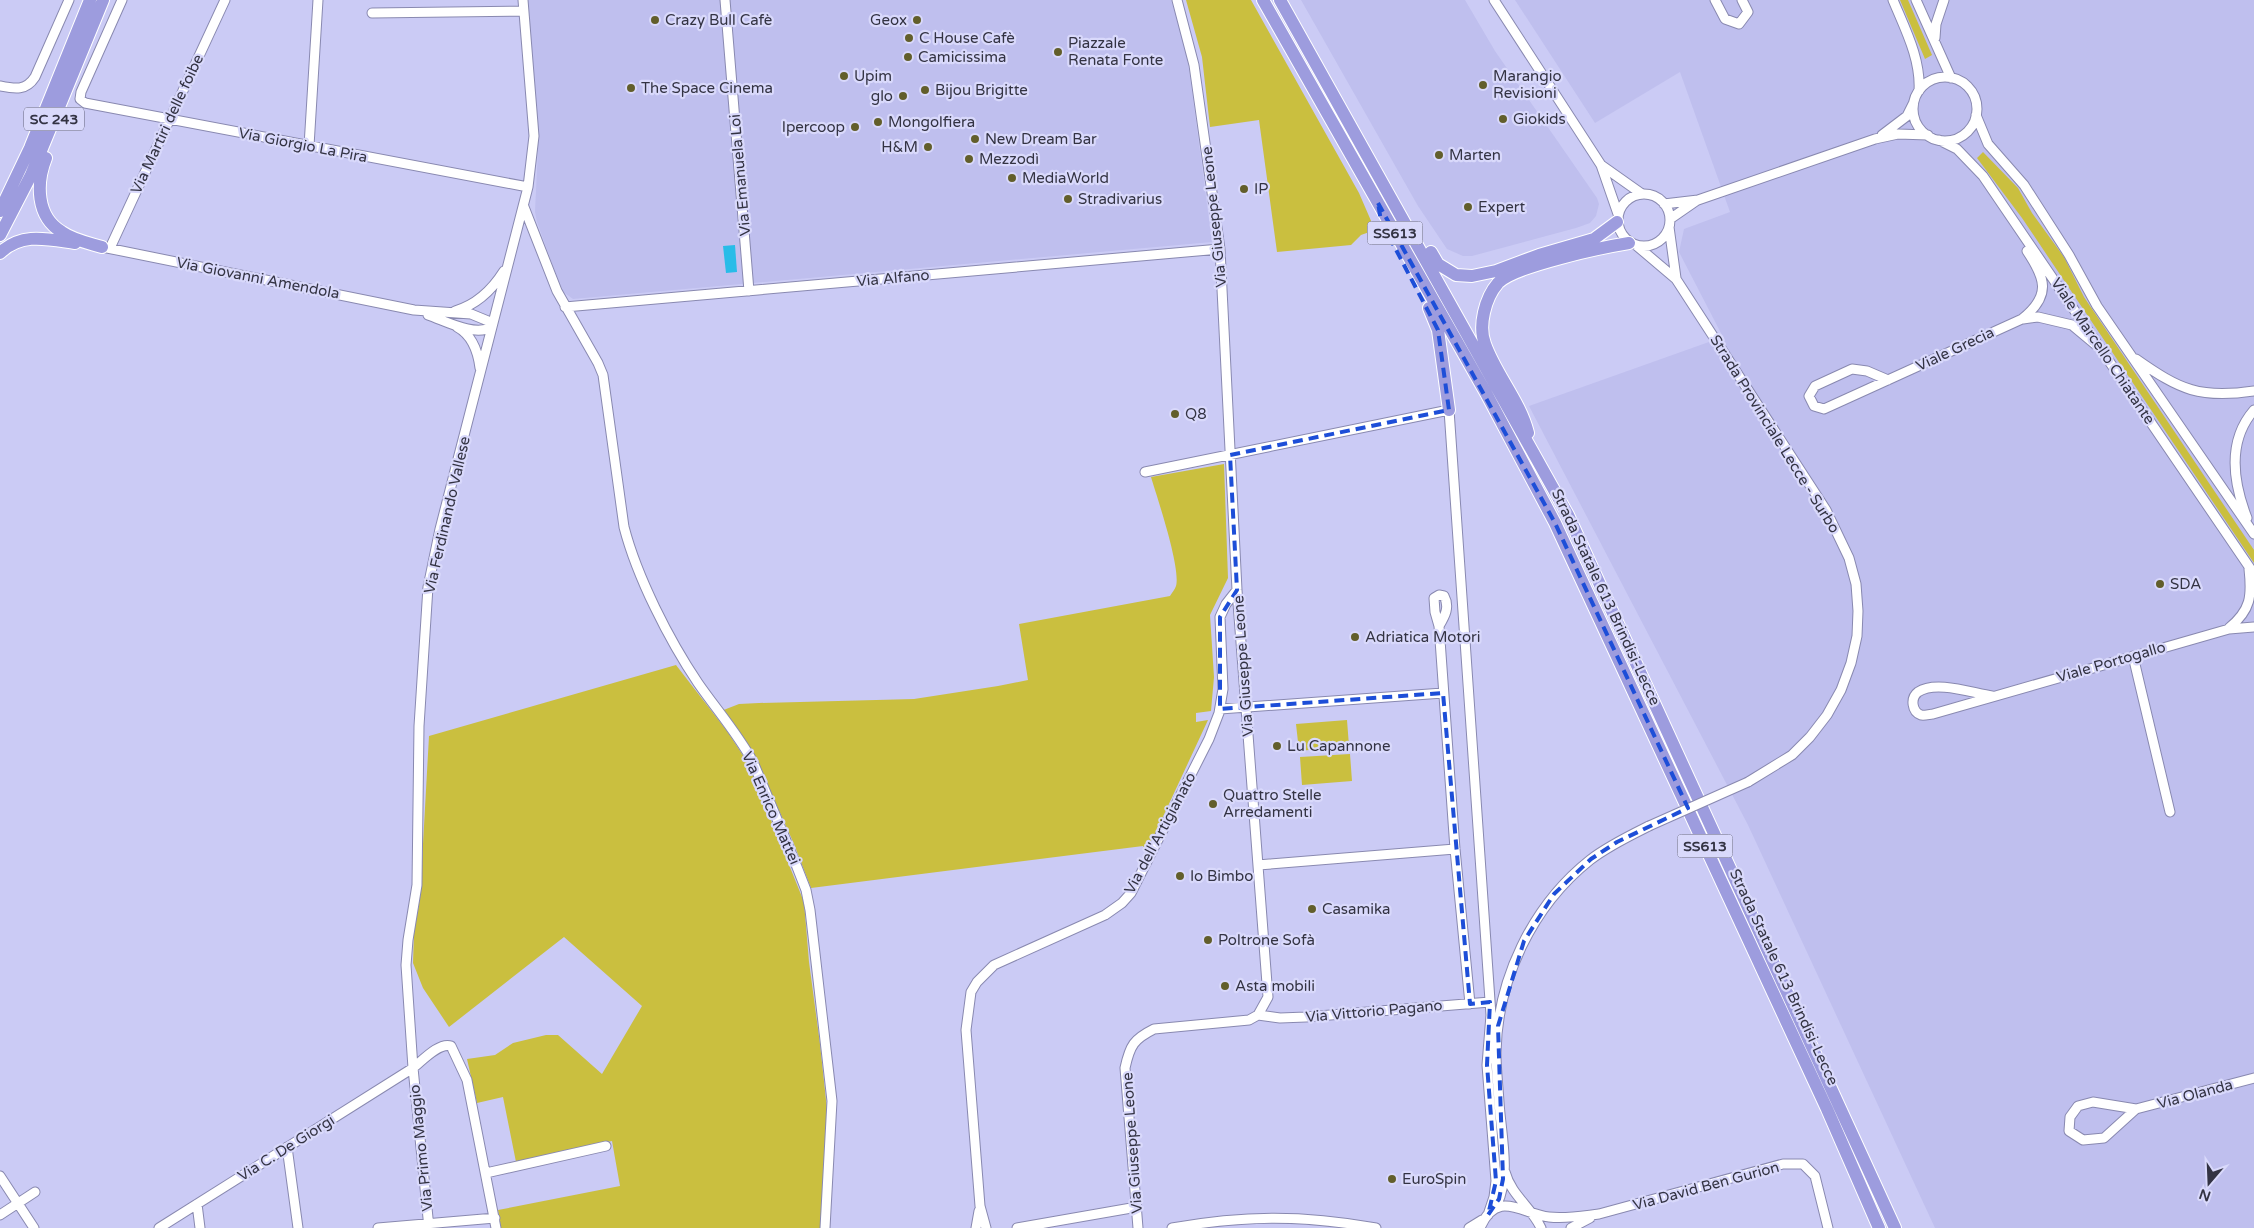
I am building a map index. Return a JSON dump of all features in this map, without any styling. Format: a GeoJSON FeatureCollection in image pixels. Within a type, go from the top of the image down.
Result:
{"type":"FeatureCollection","features":[{"type":"Feature","properties":{"kind":"highway","name":"SC 243"},"geometry":{"type":"LineString","coordinates":[[0,211],[30,148],[90,0]]}},
{"type":"Feature","properties":{"kind":"highway","name":"SC 243"},"geometry":{"type":"LineString","coordinates":[[0,235],[31,176],[103,0]]}},
{"type":"Feature","properties":{"kind":"highway","name":"Strada Statale 613 Brindisi-Lecce"},"geometry":{"type":"LineString","coordinates":[[1263,0],[1486,393],[1556,523],[1818,1091],[1879,1228]]}},
{"type":"Feature","properties":{"kind":"highway","name":"Strada Statale 613 Brindisi-Lecce"},"geometry":{"type":"LineString","coordinates":[[1280,0],[1568,515],[1895,1228]]}},
{"type":"Feature","properties":{"kind":"highway"},"geometry":{"type":"LineString","coordinates":[[63,98],[62,116],[41,175],[40,197],[42,206],[47,216],[62,232],[106,247]]}},
{"type":"Feature","properties":{"kind":"highway"},"geometry":{"type":"LineString","coordinates":[[1360,140],[1381,164],[1438,264],[1456,275],[1472,276],[1496,271],[1539,255],[1594,239],[1618,218]]}},
{"type":"Feature","properties":{"kind":"highway"},"geometry":{"type":"LineString","coordinates":[[1378,203],[1381,221],[1434,317],[1438,330],[1449,410]]}},
{"type":"Feature","properties":{"kind":"highway"},"geometry":{"type":"LineString","coordinates":[[0,253],[15,241],[30,238],[106,247]]}},
{"type":"Feature","properties":{"kind":"highway"},"geometry":{"type":"LineString","coordinates":[[1532,450],[1524,418],[1485,344],[1481,323],[1487,304],[1499,283],[1524,270],[1602,247],[1633,244]]}},
{"type":"Feature","properties":{"kind":"street"},"geometry":{"type":"LineString","coordinates":[[0,86],[22,89],[30,85],[69,0]]}},
{"type":"Feature","properties":{"kind":"street","name":"Via Giorgio La Pira"},"geometry":{"type":"LineString","coordinates":[[122,0],[81,92],[80,99],[85,103],[528,187]]}},
{"type":"Feature","properties":{"kind":"street","name":"Via Martiri delle foibe"},"geometry":{"type":"LineString","coordinates":[[106,247],[170,120],[225,0]]}},
{"type":"Feature","properties":{"kind":"street"},"geometry":{"type":"LineString","coordinates":[[309,146],[318,0]]}},
{"type":"Feature","properties":{"kind":"street","name":"Via Ferdinando Vallese"},"geometry":{"type":"LineString","coordinates":[[413,1068],[406,965],[417,886],[419,726],[428,587],[440,529],[528,187],[534,136],[523,0]]}},
{"type":"Feature","properties":{"kind":"street","name":"Via Emanuela Loi"},"geometry":{"type":"LineString","coordinates":[[725,0],[749,291]]}},
{"type":"Feature","properties":{"kind":"street","name":"Via Giuseppe Leone"},"geometry":{"type":"LineString","coordinates":[[1138,1228],[1125,1068],[1130,1047],[1136,1040],[1154,1029],[1249,1020],[1258,1015],[1268,997],[1237,590],[1220,249],[1194,65],[1177,0]]}},
{"type":"Feature","properties":{"kind":"street"},"geometry":{"type":"LineString","coordinates":[[1494,0],[1600,165],[1618,218],[1619,230],[1633,244],[1653,245],[1660,241],[1670,223],[1698,200]]}},
{"type":"Feature","properties":{"kind":"street"},"geometry":{"type":"LineString","coordinates":[[1715,0],[1725,19],[1739,24],[1748,12],[1742,0]]}},
{"type":"Feature","properties":{"kind":"street"},"geometry":{"type":"LineString","coordinates":[[1875,139],[1907,116],[1919,91],[1920,76],[1918,67],[1893,0]]}},
{"type":"Feature","properties":{"kind":"street"},"geometry":{"type":"LineString","coordinates":[[1916,0],[1951,78],[1933,80],[1919,91]]}},
{"type":"Feature","properties":{"kind":"street"},"geometry":{"type":"LineString","coordinates":[[1934,40],[1936,24],[1944,0]]}},
{"type":"Feature","properties":{"kind":"street"},"geometry":{"type":"LineString","coordinates":[[372,12],[523,11]]}},
{"type":"Feature","properties":{"kind":"street","name":"Viale Marcello Chiatante"},"geometry":{"type":"LineString","coordinates":[[1951,78],[1961,81],[1974,96],[1976,115],[1988,144],[2024,185],[2070,255],[2097,306],[2253,533]]}},
{"type":"Feature","properties":{"kind":"street"},"geometry":{"type":"LineString","coordinates":[[1914,103],[1916,121],[1928,135]]}},
{"type":"Feature","properties":{"kind":"street"},"geometry":{"type":"LineString","coordinates":[[1939,140],[1958,138],[1967,132],[1976,115]]}},
{"type":"Feature","properties":{"kind":"street"},"geometry":{"type":"LineString","coordinates":[[1664,204],[1698,200],[1875,139],[1898,134],[1928,135]]}},
{"type":"Feature","properties":{"kind":"street","name":"Viale Marcello Chiatante"},"geometry":{"type":"LineString","coordinates":[[1928,135],[1957,149],[1968,159],[2015,221],[2252,571]]}},
{"type":"Feature","properties":{"kind":"street"},"geometry":{"type":"LineString","coordinates":[[1600,165],[1642,194],[1658,198],[1664,204],[1670,223]]}},
{"type":"Feature","properties":{"kind":"street"},"geometry":{"type":"LineString","coordinates":[[1618,218],[1627,200],[1642,194]]}},
{"type":"Feature","properties":{"kind":"street","name":"Via Enrico Mattei"},"geometry":{"type":"LineString","coordinates":[[524,206],[565,307],[598,363],[603,376],[628,543],[667,632],[698,682],[746,749],[806,890],[810,910],[832,1101],[825,1228]]}},
{"type":"Feature","properties":{"kind":"street","name":"Viale Grecia"},"geometry":{"type":"LineString","coordinates":[[1888,380],[1867,371],[1852,369],[1815,386],[1809,396],[1814,406],[1824,409],[1888,380],[2022,319],[2033,310],[2043,286],[2041,272],[2027,250],[2015,221]]}},
{"type":"Feature","properties":{"kind":"street","name":"Strada Provinciale Lecce - Surbo"},"geometry":{"type":"LineString","coordinates":[[1670,223],[1676,279]]}},
{"type":"Feature","properties":{"kind":"street","name":"Strada Provinciale Lecce - Surbo"},"geometry":{"type":"LineString","coordinates":[[1504,1166],[1496,1052],[1498,1026],[1510,977],[1524,941],[1554,894],[1591,859],[1617,842],[1748,782],[1770,770],[1798,749],[1827,715],[1841,690],[1851,663],[1856,636],[1858,612],[1856,584],[1849,558],[1826,510],[1676,279],[1633,244]]}},
{"type":"Feature","properties":{"kind":"street","name":"Via Giovanni Amendola"},"geometry":{"type":"LineString","coordinates":[[106,247],[448,317],[481,331],[492,327],[488,321],[479,316],[448,317]]}},
{"type":"Feature","properties":{"kind":"street","name":"Via Alfano"},"geometry":{"type":"LineString","coordinates":[[565,307],[1220,249]]}},
{"type":"Feature","properties":{"kind":"street"},"geometry":{"type":"LineString","coordinates":[[448,317],[483,296],[498,280],[509,262]]}},
{"type":"Feature","properties":{"kind":"street","name":"Via Giovanni Amendola"},"geometry":{"type":"LineString","coordinates":[[448,317],[461,329],[475,348],[480,378]]}},
{"type":"Feature","properties":{"kind":"street","name":"Viale Grecia"},"geometry":{"type":"LineString","coordinates":[[2022,319],[2038,317],[2072,324],[2102,349]]}},
{"type":"Feature","properties":{"kind":"street"},"geometry":{"type":"LineString","coordinates":[[2131,355],[2172,383],[2190,390],[2210,395],[2254,391]]}},
{"type":"Feature","properties":{"kind":"street"},"geometry":{"type":"LineString","coordinates":[[1145,472],[1449,410],[1490,1002],[1487,1066],[1496,1181],[1494,1197],[1488,1215],[1469,1228]]}},
{"type":"Feature","properties":{"kind":"street"},"geometry":{"type":"LineString","coordinates":[[2253,533],[2237,490],[2235,458],[2237,438],[2246,418],[2254,410]]}},
{"type":"Feature","properties":{"kind":"street"},"geometry":{"type":"LineString","coordinates":[[2229,629],[2243,614],[2250,600],[2252,571]]}},
{"type":"Feature","properties":{"kind":"street","name":"Via dell'Artigianato"},"geometry":{"type":"LineString","coordinates":[[986,1228],[980,1206],[966,1030],[971,992],[977,982],[994,966],[1105,915],[1122,903],[1137,883],[1209,739],[1220,709],[1223,689],[1220,617],[1226,604],[1237,590]]}},
{"type":"Feature","properties":{"kind":"street"},"geometry":{"type":"LineString","coordinates":[[1439,626],[1455,849],[1470,1004]]}},
{"type":"Feature","properties":{"kind":"street","name":"Viale Portogallo"},"geometry":{"type":"LineString","coordinates":[[1992,696],[1941,687],[1918,692],[1913,698],[1912,704],[1921,715],[1933,714],[2229,629],[2254,627]]}},
{"type":"Feature","properties":{"kind":"street"},"geometry":{"type":"LineString","coordinates":[[2133,656],[2170,812]]}},
{"type":"Feature","properties":{"kind":"street"},"geometry":{"type":"LineString","coordinates":[[1220,709],[1443,693]]}},
{"type":"Feature","properties":{"kind":"street"},"geometry":{"type":"LineString","coordinates":[[1258,865],[1455,849]]}},
{"type":"Feature","properties":{"kind":"street","name":"Via Vittorio Pagano"},"geometry":{"type":"LineString","coordinates":[[1258,1015],[1288,1018],[1490,1002]]}},
{"type":"Feature","properties":{"kind":"street","name":"Via C. De Giorgi"},"geometry":{"type":"LineString","coordinates":[[158,1228],[413,1068],[440,1047],[447,1045],[451,1046],[467,1080],[486,1173]]}},
{"type":"Feature","properties":{"kind":"street","name":"Via Primo Maggio"},"geometry":{"type":"LineString","coordinates":[[413,1068],[428,1226]]}},
{"type":"Feature","properties":{"kind":"street","name":"Via Olanda"},"geometry":{"type":"LineString","coordinates":[[2136,1109],[2104,1138],[2083,1140],[2069,1131],[2070,1118],[2078,1106],[2093,1102],[2136,1109],[2254,1078]]}},
{"type":"Feature","properties":{"kind":"street"},"geometry":{"type":"LineString","coordinates":[[496,1228],[486,1173],[606,1146]]}},
{"type":"Feature","properties":{"kind":"street"},"geometry":{"type":"LineString","coordinates":[[287,1147],[298,1228]]}},
{"type":"Feature","properties":{"kind":"street","name":"Via David Ben Gurion"},"geometry":{"type":"LineString","coordinates":[[1488,1215],[1512,1206],[1540,1216],[1564,1218],[1599,1214],[1783,1164],[1804,1164],[1815,1176],[1828,1228]]}},
{"type":"Feature","properties":{"kind":"street"},"geometry":{"type":"LineString","coordinates":[[1480,1228],[1502,1190],[1504,1166]]}},
{"type":"Feature","properties":{"kind":"street"},"geometry":{"type":"LineString","coordinates":[[1504,1166],[1513,1189],[1541,1228]]}},
{"type":"Feature","properties":{"kind":"street"},"geometry":{"type":"LineString","coordinates":[[0,1176],[34,1228]]}},
{"type":"Feature","properties":{"kind":"street"},"geometry":{"type":"LineString","coordinates":[[0,1214],[36,1192]]}},
{"type":"Feature","properties":{"kind":"street"},"geometry":{"type":"LineString","coordinates":[[197,1204],[200,1228]]}},
{"type":"Feature","properties":{"kind":"street","name":"Via dell'Artigianato"},"geometry":{"type":"LineString","coordinates":[[976,1228],[980,1206]]}},
{"type":"Feature","properties":{"kind":"street"},"geometry":{"type":"LineString","coordinates":[[1017,1228],[1137,1207]]}},
{"type":"Feature","properties":{"kind":"street","name":"Via David Ben Gurion"},"geometry":{"type":"LineString","coordinates":[[1571,1228],[1599,1214]]}},
{"type":"Feature","properties":{"kind":"street"},"geometry":{"type":"LineString","coordinates":[[378,1228],[428,1226],[495,1218]]}},
{"type":"Feature","properties":{"kind":"street"},"geometry":{"type":"LineString","coordinates":[[1172,1228],[1234,1218],[1273,1218],[1311,1219],[1373,1228]]}},
{"type":"Feature","properties":{"kind":"highlighted area"},"geometry":{"type":"Polygon","coordinates":[[[1378,203],[1555,523],[1688,808],[1617,842],[1591,859],[1554,894],[1524,941],[1498,1026],[1503,1179],[1499,1199],[1488,1215],[1496,1181],[1487,1065],[1490,1002],[1470,1004],[1443,693],[1220,709],[1220,617],[1237,590],[1230,455],[1449,410],[1438,330],[1381,221],[1378,203]]]}},
{"type":"Feature","properties":{"kind":"shaded area"},"geometry":{"type":"Polygon","coordinates":[[[528,0],[1171,0],[1185,47],[1190,76],[1212,242],[573,299],[562,291],[535,212],[538,148],[528,0]]]}},
{"type":"Feature","properties":{"kind":"shaded area"},"geometry":{"type":"Polygon","coordinates":[[[1186,0],[1251,0],[1359,193],[1375,230],[1361,235],[1351,245],[1277,252],[1259,120],[1210,127],[1202,57],[1186,0]]]}},
{"type":"Feature","properties":{"kind":"shaded area"},"geometry":{"type":"Polygon","coordinates":[[[1301,0],[1465,0],[1495,51],[1597,198],[1599,204],[1596,216],[1590,223],[1576,228],[1472,256],[1463,256],[1447,249],[1418,206],[1301,0]]]}},
{"type":"Feature","properties":{"kind":"shaded area"},"geometry":{"type":"Polygon","coordinates":[[[1515,0],[2254,0],[2254,1228],[1935,1228],[1748,825],[1529,406],[1723,337],[1679,252],[1684,229],[1730,212],[1680,72],[1595,123],[1515,0]]]}},
{"type":"Feature","properties":{"kind":"shaded area"},"geometry":{"type":"Polygon","coordinates":[[[1900,0],[1908,0],[1932,55],[1925,59],[1900,0]]]}},
{"type":"Feature","properties":{"kind":"shaded area"},"geometry":{"type":"Polygon","coordinates":[[[1983,152],[2018,188],[2032,213],[2064,257],[2084,297],[2254,550],[2254,563],[2022,218],[1977,158],[1983,152]]]}},
{"type":"Feature","properties":{"kind":"shaded area"},"geometry":{"type":"Polygon","coordinates":[[[735,245],[737,272],[726,273],[723,246],[735,245]]]}},
{"type":"Feature","properties":{"kind":"shaded area"},"geometry":{"type":"Polygon","coordinates":[[[1224,464],[1228,578],[1210,615],[1214,677],[1211,711],[1196,713],[1196,722],[1208,720],[1148,849],[1145,849],[1143,846],[811,888],[794,844],[756,759],[721,711],[739,704],[914,699],[1028,680],[1019,624],[1170,596],[1176,586],[1175,564],[1168,532],[1151,477],[1224,464]]]}},
{"type":"Feature","properties":{"kind":"shaded area"},"geometry":{"type":"Polygon","coordinates":[[[676,665],[727,731],[748,763],[804,902],[809,962],[828,1119],[820,1228],[501,1228],[498,1210],[620,1186],[612,1141],[516,1162],[503,1097],[477,1103],[467,1059],[495,1055],[513,1043],[546,1035],[558,1035],[602,1074],[642,1006],[564,937],[449,1027],[423,988],[413,963],[414,933],[420,898],[429,736],[676,665]]]}},
{"type":"Feature","properties":{"kind":"shaded area"},"geometry":{"type":"Polygon","coordinates":[[[1347,720],[1349,746],[1299,751],[1296,724],[1347,720]]]}},
{"type":"Feature","properties":{"kind":"shaded area"},"geometry":{"type":"Polygon","coordinates":[[[1350,754],[1352,781],[1302,785],[1300,757],[1350,754]]]}},
{"type":"Feature","properties":{"kind":"place","name":"Crazy Bull Cafè"},"geometry":{"type":"Point","coordinates":[655,20]}},
{"type":"Feature","properties":{"kind":"place","name":"Geox"},"geometry":{"type":"Point","coordinates":[917,20]}},
{"type":"Feature","properties":{"kind":"place","name":"C House Cafè"},"geometry":{"type":"Point","coordinates":[909,38]}},
{"type":"Feature","properties":{"kind":"place","name":"Piazzale Renata Fonte"},"geometry":{"type":"Point","coordinates":[1058,52]}},
{"type":"Feature","properties":{"kind":"place","name":"Camicissima"},"geometry":{"type":"Point","coordinates":[908,57]}},
{"type":"Feature","properties":{"kind":"place","name":"Upim"},"geometry":{"type":"Point","coordinates":[844,76]}},
{"type":"Feature","properties":{"kind":"place","name":"Marangio Revisioni"},"geometry":{"type":"Point","coordinates":[1483,85]}},
{"type":"Feature","properties":{"kind":"place","name":"The Space Cinema"},"geometry":{"type":"Point","coordinates":[631,88]}},
{"type":"Feature","properties":{"kind":"place","name":"Bijou Brigitte"},"geometry":{"type":"Point","coordinates":[925,90]}},
{"type":"Feature","properties":{"kind":"place","name":"glo"},"geometry":{"type":"Point","coordinates":[903,96]}},
{"type":"Feature","properties":{"kind":"place","name":"Giokids"},"geometry":{"type":"Point","coordinates":[1503,119]}},
{"type":"Feature","properties":{"kind":"place","name":"Mongolfiera"},"geometry":{"type":"Point","coordinates":[878,122]}},
{"type":"Feature","properties":{"kind":"place","name":"Ipercoop"},"geometry":{"type":"Point","coordinates":[855,127]}},
{"type":"Feature","properties":{"kind":"place","name":"New Dream Bar"},"geometry":{"type":"Point","coordinates":[975,139]}},
{"type":"Feature","properties":{"kind":"place","name":"H&M"},"geometry":{"type":"Point","coordinates":[928,147]}},
{"type":"Feature","properties":{"kind":"place","name":"Marten"},"geometry":{"type":"Point","coordinates":[1439,155]}},
{"type":"Feature","properties":{"kind":"place","name":"Mezzodì"},"geometry":{"type":"Point","coordinates":[969,159]}},
{"type":"Feature","properties":{"kind":"place","name":"MediaWorld"},"geometry":{"type":"Point","coordinates":[1012,178]}},
{"type":"Feature","properties":{"kind":"place","name":"IP"},"geometry":{"type":"Point","coordinates":[1244,189]}},
{"type":"Feature","properties":{"kind":"place","name":"Stradivarius"},"geometry":{"type":"Point","coordinates":[1068,199]}},
{"type":"Feature","properties":{"kind":"place","name":"Expert"},"geometry":{"type":"Point","coordinates":[1468,207]}},
{"type":"Feature","properties":{"kind":"place","name":"Q8"},"geometry":{"type":"Point","coordinates":[1175,414]}},
{"type":"Feature","properties":{"kind":"place","name":"SDA"},"geometry":{"type":"Point","coordinates":[2160,584]}},
{"type":"Feature","properties":{"kind":"place","name":"Adriatica Motori"},"geometry":{"type":"Point","coordinates":[1355,637]}},
{"type":"Feature","properties":{"kind":"place","name":"Lu Capannone"},"geometry":{"type":"Point","coordinates":[1277,746]}},
{"type":"Feature","properties":{"kind":"place","name":"Quattro Stelle Arredamenti"},"geometry":{"type":"Point","coordinates":[1213,804]}},
{"type":"Feature","properties":{"kind":"place","name":"Io Bimbo"},"geometry":{"type":"Point","coordinates":[1180,876]}},
{"type":"Feature","properties":{"kind":"place","name":"Casamika"},"geometry":{"type":"Point","coordinates":[1312,909]}},
{"type":"Feature","properties":{"kind":"place","name":"Poltrone Sofà"},"geometry":{"type":"Point","coordinates":[1208,940]}},
{"type":"Feature","properties":{"kind":"place","name":"Asta mobili"},"geometry":{"type":"Point","coordinates":[1225,986]}},
{"type":"Feature","properties":{"kind":"place","name":"EuroSpin"},"geometry":{"type":"Point","coordinates":[1392,1179]}}]}
